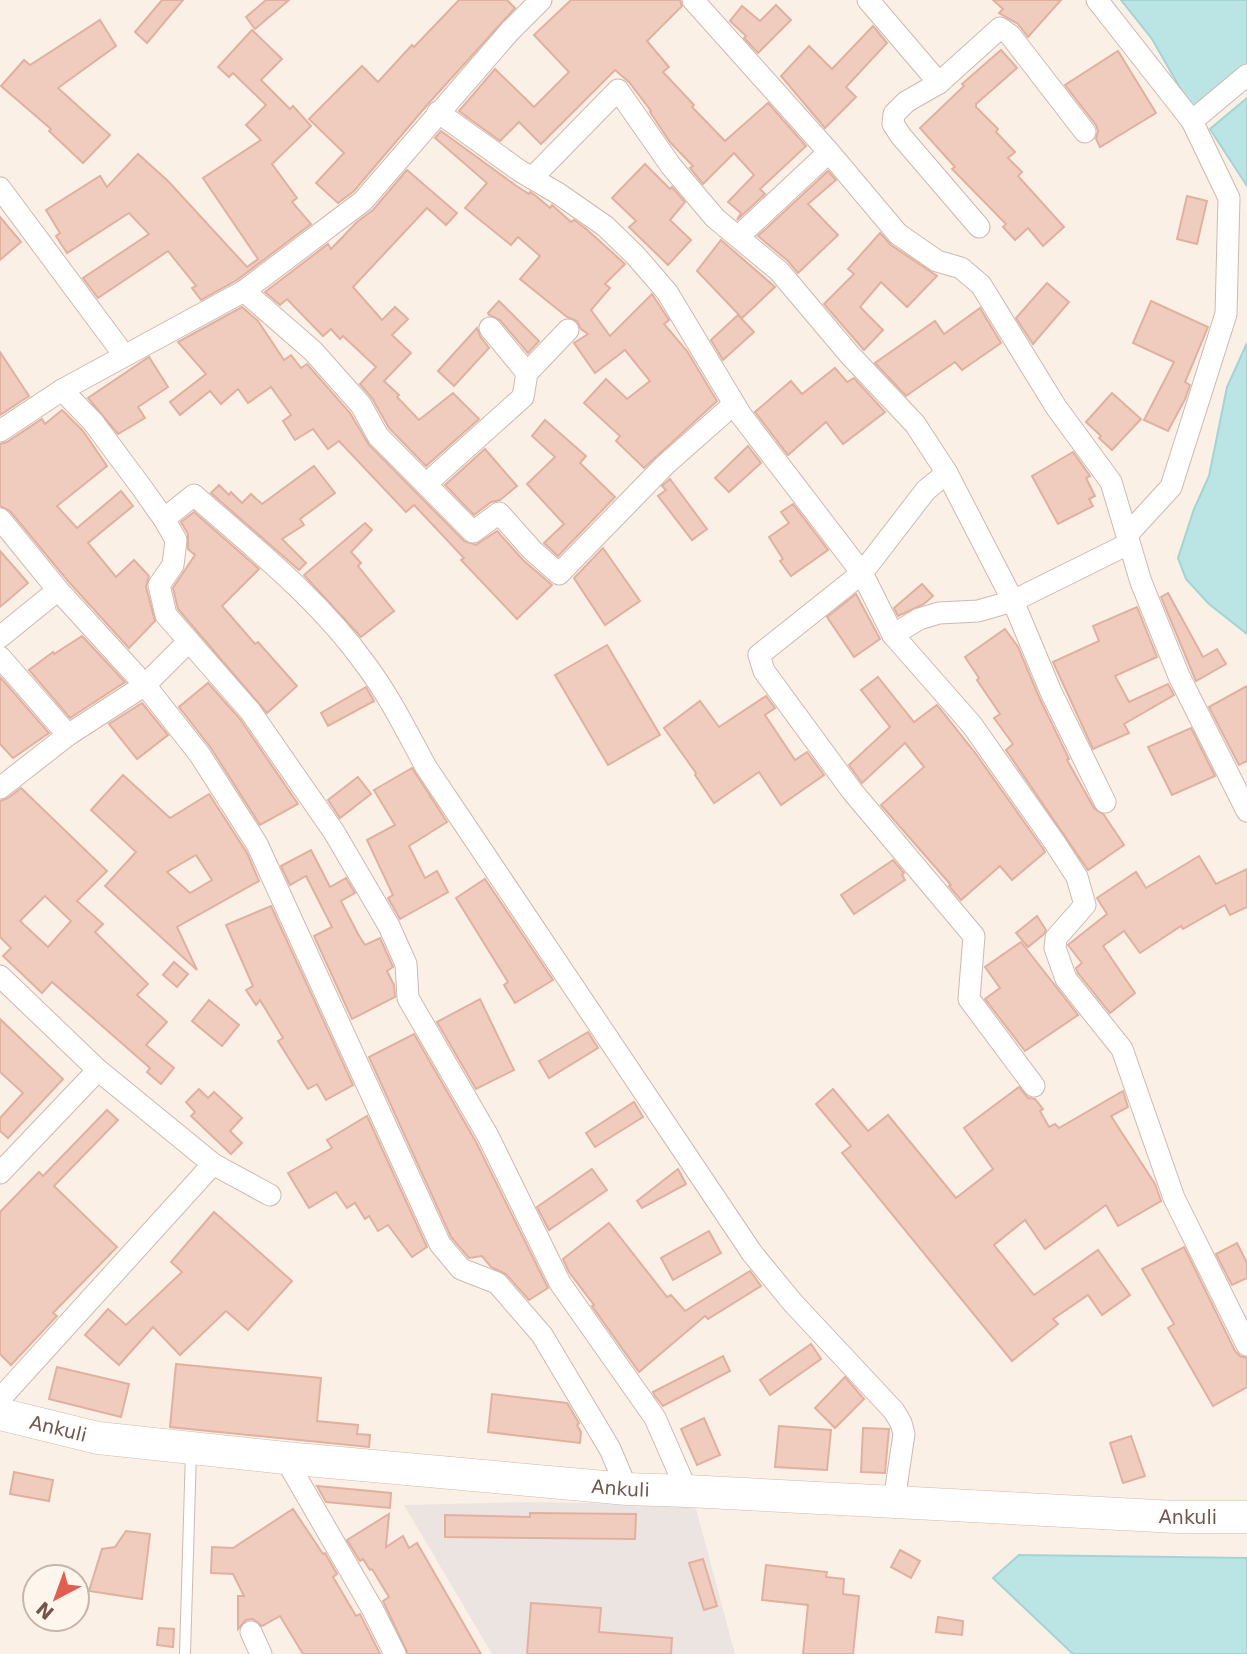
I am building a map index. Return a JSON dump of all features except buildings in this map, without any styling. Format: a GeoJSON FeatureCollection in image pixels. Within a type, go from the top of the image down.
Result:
{"type":"FeatureCollection","features":[{"type":"Feature","properties":{"kind":"main road","name":"Ankuli"},"geometry":{"type":"LineString","coordinates":[[0,1414],[98,1438],[627,1489],[1176,1517],[1247,1517]]}},
{"type":"Feature","properties":{"kind":"street"},"geometry":{"type":"LineString","coordinates":[[0,431],[62,390],[244,291],[363,201],[438,112],[541,0]]}},
{"type":"Feature","properties":{"kind":"street"},"geometry":{"type":"LineString","coordinates":[[693,0],[829,152],[898,234],[937,261],[961,268],[981,285],[1056,407],[1111,482],[1141,582],[1179,676],[1247,811]]}},
{"type":"Feature","properties":{"kind":"street"},"geometry":{"type":"LineString","coordinates":[[868,0],[939,83]]}},
{"type":"Feature","properties":{"kind":"street"},"geometry":{"type":"LineString","coordinates":[[893,635],[919,619],[939,613],[978,611],[1013,601],[1127,540],[1171,487],[1226,314],[1229,198],[1192,121],[1097,0]]}},
{"type":"Feature","properties":{"kind":"street"},"geometry":{"type":"LineString","coordinates":[[979,227],[893,124],[894,114],[906,102],[939,83],[1000,28],[1010,35],[1084,132]]}},
{"type":"Feature","properties":{"kind":"street"},"geometry":{"type":"LineString","coordinates":[[1192,121],[1247,75]]}},
{"type":"Feature","properties":{"kind":"street"},"geometry":{"type":"LineString","coordinates":[[532,177],[618,90],[671,166],[715,218],[779,271],[849,354],[915,424],[947,473],[1013,601],[1051,692],[1105,802]]}},
{"type":"Feature","properties":{"kind":"street"},"geometry":{"type":"LineString","coordinates":[[438,112],[605,226],[667,292],[734,404],[862,573],[893,635],[972,726],[1077,877],[1085,905],[1056,938],[1055,948],[1066,979],[1122,1049],[1174,1198],[1247,1345]]}},
{"type":"Feature","properties":{"kind":"street"},"geometry":{"type":"LineString","coordinates":[[739,236],[829,152]]}},
{"type":"Feature","properties":{"kind":"street"},"geometry":{"type":"LineString","coordinates":[[0,188],[124,355]]}},
{"type":"Feature","properties":{"kind":"street"},"geometry":{"type":"LineString","coordinates":[[244,291],[313,351],[361,405],[378,436],[473,532],[499,513],[532,550],[559,573],[665,465],[734,404]]}},
{"type":"Feature","properties":{"kind":"street"},"geometry":{"type":"LineString","coordinates":[[490,328],[527,373]]}},
{"type":"Feature","properties":{"kind":"street"},"geometry":{"type":"LineString","coordinates":[[426,484],[523,397],[527,373],[568,330]]}},
{"type":"Feature","properties":{"kind":"street"},"geometry":{"type":"LineString","coordinates":[[62,390],[93,422],[164,519],[176,540],[173,565],[159,585],[166,615],[250,711],[334,832],[390,926],[405,964],[408,998],[488,1136],[560,1283],[655,1418],[687,1490]]}},
{"type":"Feature","properties":{"kind":"street"},"geometry":{"type":"LineString","coordinates":[[947,473],[926,490],[862,573],[759,655],[764,670],[852,791],[974,936],[969,999],[1034,1086]]}},
{"type":"Feature","properties":{"kind":"street"},"geometry":{"type":"LineString","coordinates":[[164,519],[194,495],[292,582],[366,664],[391,701],[426,767],[752,1254],[793,1303],[894,1411],[904,1434],[894,1501]]}},
{"type":"Feature","properties":{"kind":"street"},"geometry":{"type":"LineString","coordinates":[[0,519],[58,590],[145,685],[200,755],[257,844],[440,1244],[461,1269],[497,1283],[542,1335],[610,1449],[627,1489]]}},
{"type":"Feature","properties":{"kind":"street"},"geometry":{"type":"LineString","coordinates":[[0,637],[58,590]]}},
{"type":"Feature","properties":{"kind":"street"},"geometry":{"type":"LineString","coordinates":[[0,788],[68,735],[145,685],[189,641]]}},
{"type":"Feature","properties":{"kind":"street"},"geometry":{"type":"LineString","coordinates":[[0,657],[68,735]]}},
{"type":"Feature","properties":{"kind":"street"},"geometry":{"type":"LineString","coordinates":[[0,976],[98,1070],[214,1164],[270,1195]]}},
{"type":"Feature","properties":{"kind":"street"},"geometry":{"type":"LineString","coordinates":[[0,1173],[98,1070]]}},
{"type":"Feature","properties":{"kind":"street"},"geometry":{"type":"LineString","coordinates":[[0,1399],[214,1164]]}},
{"type":"Feature","properties":{"kind":"street"},"geometry":{"type":"LineString","coordinates":[[285,1458],[373,1610],[395,1654]]}},
{"type":"Feature","properties":{"kind":"street"},"geometry":{"type":"LineString","coordinates":[[251,1632],[261,1654]]}},
{"type":"Feature","properties":{"kind":"lane"},"geometry":{"type":"LineString","coordinates":[[185,1654],[191,1448]]}},
{"type":"Feature","properties":{"kind":"shaded area"},"geometry":{"type":"Polygon","coordinates":[[[530,1502],[695,1505],[735,1654],[492,1654],[404,1505],[530,1502]]]}},
{"type":"Feature","properties":{"kind":"water"},"geometry":{"type":"Polygon","coordinates":[[[1121,0],[1247,0],[1247,77],[1217,99],[1191,107],[1152,39],[1121,0]]]}},
{"type":"Feature","properties":{"kind":"water"},"geometry":{"type":"Polygon","coordinates":[[[1247,98],[1247,186],[1210,129],[1247,98]]]}},
{"type":"Feature","properties":{"kind":"water"},"geometry":{"type":"Polygon","coordinates":[[[1247,343],[1247,634],[1209,604],[1186,579],[1178,558],[1194,509],[1209,476],[1227,387],[1247,343]]]}},
{"type":"Feature","properties":{"kind":"water"},"geometry":{"type":"Polygon","coordinates":[[[1019,1555],[1247,1558],[1247,1654],[1073,1654],[993,1578],[1019,1555]]]}}]}
